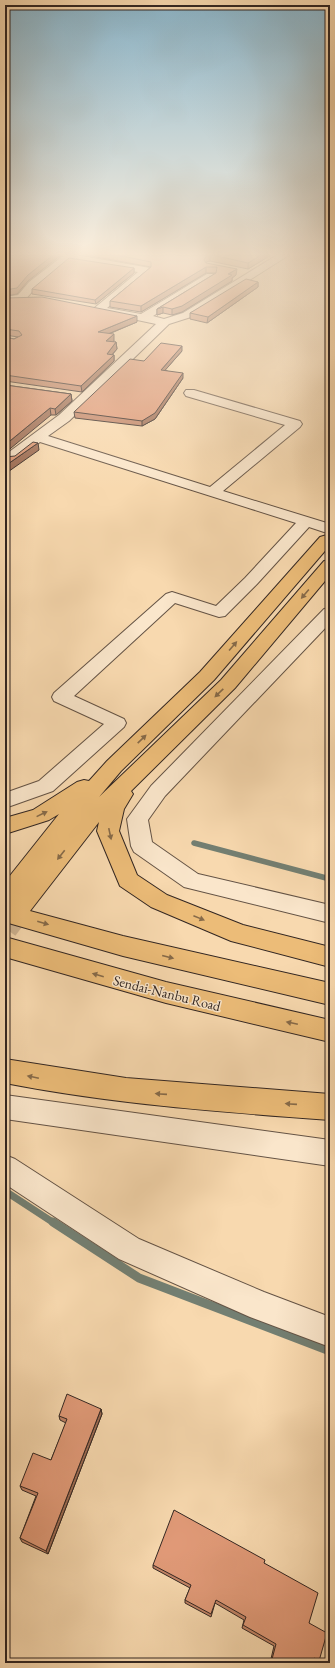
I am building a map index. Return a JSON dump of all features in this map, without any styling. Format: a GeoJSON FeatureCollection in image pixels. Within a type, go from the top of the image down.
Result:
{"type":"FeatureCollection","features":[{"type":"Feature","properties":{"kind":"highway"},"geometry":{"type":"LineString","coordinates":[[330,539],[326,540],[124,770],[88,820],[11,904],[123,946],[330,994]]}},
{"type":"Feature","properties":{"kind":"highway"},"geometry":{"type":"LineString","coordinates":[[5,826],[41,815],[72,796],[124,770],[228,684],[330,565]]}},
{"type":"Feature","properties":{"kind":"highway"},"geometry":{"type":"LineString","coordinates":[[124,770],[112,808],[108,831],[128,880],[159,901],[239,934],[330,957]]}},
{"type":"Feature","properties":{"kind":"highway","name":"Sendai-Nanbu Road"},"geometry":{"type":"LineString","coordinates":[[5,947],[101,976],[248,1014],[330,1031]]}},
{"type":"Feature","properties":{"kind":"highway"},"geometry":{"type":"LineString","coordinates":[[5,1071],[43,1079],[155,1094],[330,1107]]}},
{"type":"Feature","properties":{"kind":"street"},"geometry":{"type":"LineString","coordinates":[[5,459],[12,458],[40,438],[64,418],[153,333]]}},
{"type":"Feature","properties":{"kind":"street"},"geometry":{"type":"LineString","coordinates":[[190,393],[295,424],[213,492]]}},
{"type":"Feature","properties":{"kind":"street"},"geometry":{"type":"LineString","coordinates":[[68,396],[84,398]]}},
{"type":"Feature","properties":{"kind":"street"},"geometry":{"type":"LineString","coordinates":[[40,438],[330,529]]}},
{"type":"Feature","properties":{"kind":"street"},"geometry":{"type":"LineString","coordinates":[[5,801],[46,786],[117,723],[61,697],[172,597],[219,612],[251,581],[304,522]]}},
{"type":"Feature","properties":{"kind":"street"},"geometry":{"type":"LineString","coordinates":[[330,613],[158,791],[137,820],[142,846],[192,881],[330,914]]}},
{"type":"Feature","properties":{"kind":"street"},"geometry":{"type":"LineString","coordinates":[[5,1107],[330,1153]]}},
{"type":"Feature","properties":{"kind":"street"},"geometry":{"type":"LineString","coordinates":[[5,1168],[129,1249],[261,1306],[330,1332]]}},
{"type":"Feature","properties":{"kind":"building"},"geometry":{"type":"Polygon","coordinates":[[[20,333],[105,333],[114,334],[106,341],[116,342],[107,354],[114,355],[81,386],[5,375],[5,337],[14,339],[22,335],[20,333]]]}},
{"type":"Feature","properties":{"kind":"building"},"geometry":{"type":"Polygon","coordinates":[[[161,343],[182,346],[161,370],[183,373],[155,413],[142,421],[74,412],[130,359],[144,361],[161,343]]]}},
{"type":"Feature","properties":{"kind":"building"},"geometry":{"type":"Polygon","coordinates":[[[5,385],[71,394],[55,409],[50,408],[5,445],[5,385]]]}},
{"type":"Feature","properties":{"kind":"building"},"geometry":{"type":"Polygon","coordinates":[[[33,442],[38,443],[5,466],[5,457],[15,456],[33,442]]]}},
{"type":"Feature","properties":{"kind":"building"},"geometry":{"type":"Polygon","coordinates":[[[67,1394],[101,1409],[46,1551],[20,1538],[38,1493],[20,1486],[33,1453],[51,1460],[67,1419],[59,1416],[67,1394]]]}},
{"type":"Feature","properties":{"kind":"building"},"geometry":{"type":"Polygon","coordinates":[[[174,1510],[265,1560],[264,1563],[318,1593],[309,1623],[327,1633],[319,1661],[314,1658],[313,1663],[271,1663],[276,1644],[243,1625],[246,1617],[216,1600],[211,1614],[185,1600],[191,1585],[153,1565],[174,1510]]]}},
{"type":"Feature","properties":{"kind":"waterway"},"geometry":{"type":"LineString","coordinates":[[194,843],[330,879]]}},
{"type":"Feature","properties":{"kind":"waterway"},"geometry":{"type":"LineString","coordinates":[[5,1191],[54,1223]]}},
{"type":"Feature","properties":{"kind":"waterway"},"geometry":{"type":"LineString","coordinates":[[53,1222],[139,1278],[330,1351]]}},
{"type":"Feature","properties":{"kind":"tunnel"},"geometry":{"type":"LineString","coordinates":[[5,928],[23,904]]}}]}
